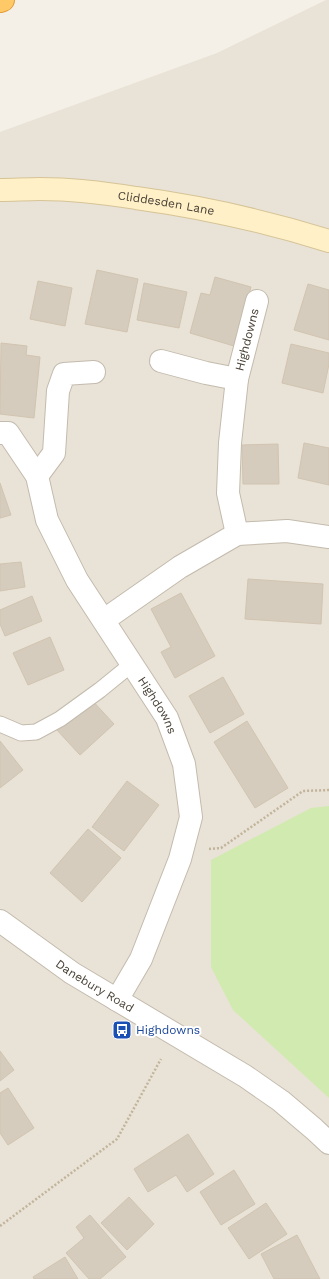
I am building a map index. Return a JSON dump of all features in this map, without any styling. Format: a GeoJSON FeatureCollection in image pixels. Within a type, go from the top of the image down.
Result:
{"type":"FeatureCollection","features":[{"type":"Feature","properties":{"kind":"street","name":"Cliddesden Lane"},"geometry":{"type":"LineString","coordinates":[[0,190],[63,190],[154,200],[259,220],[329,241]]}},
{"type":"Feature","properties":{"kind":"street","name":"Highdowns"},"geometry":{"type":"LineString","coordinates":[[237,534],[228,492],[230,443],[236,379],[257,301]]}},
{"type":"Feature","properties":{"kind":"street","name":"Highdowns"},"geometry":{"type":"LineString","coordinates":[[161,361],[236,379]]}},
{"type":"Feature","properties":{"kind":"street"},"geometry":{"type":"LineString","coordinates":[[37,476],[54,453],[58,391],[64,374],[94,372]]}},
{"type":"Feature","properties":{"kind":"street","name":"Highdowns"},"geometry":{"type":"LineString","coordinates":[[0,433],[8,433],[37,476],[47,520],[77,580],[167,718],[184,764],[191,817],[180,860],[141,959],[117,1000]]}},
{"type":"Feature","properties":{"kind":"street"},"geometry":{"type":"LineString","coordinates":[[104,620],[180,568],[237,534],[287,531],[329,537]]}},
{"type":"Feature","properties":{"kind":"street","name":"Danebury Road"},"geometry":{"type":"LineString","coordinates":[[0,921],[72,973],[245,1076],[280,1101],[329,1143]]}},
{"type":"Feature","properties":{"kind":"lane"},"geometry":{"type":"LineString","coordinates":[[0,724],[21,733],[36,732],[60,719],[100,690],[132,664]]}},
{"type":"Feature","properties":{"kind":"path"},"geometry":{"type":"LineString","coordinates":[[202,849],[221,848],[303,791],[329,790]]}},
{"type":"Feature","properties":{"kind":"path"},"geometry":{"type":"LineString","coordinates":[[0,1226],[117,1139],[161,1059]]}},
{"type":"Feature","properties":{"kind":"shaded area"},"geometry":{"type":"Polygon","coordinates":[[[326,0],[329,0],[329,1279],[0,1279],[0,132],[217,53],[326,0]]]}},
{"type":"Feature","properties":{"kind":"green space"},"geometry":{"type":"Polygon","coordinates":[[[329,806],[329,1098],[233,1010],[211,967],[211,860],[311,808],[329,806]]]}},
{"type":"Feature","properties":{"kind":"building"},"geometry":{"type":"Polygon","coordinates":[[[97,270],[138,279],[127,332],[85,324],[97,270]]]}},
{"type":"Feature","properties":{"kind":"building"},"geometry":{"type":"Polygon","coordinates":[[[215,277],[251,287],[234,346],[190,333],[201,293],[210,295],[215,277]]]}},
{"type":"Feature","properties":{"kind":"building"},"geometry":{"type":"Polygon","coordinates":[[[38,281],[72,288],[65,326],[30,319],[38,281]]]}},
{"type":"Feature","properties":{"kind":"building"},"geometry":{"type":"Polygon","coordinates":[[[144,283],[187,292],[179,328],[137,320],[144,283]]]}},
{"type":"Feature","properties":{"kind":"building"},"geometry":{"type":"Polygon","coordinates":[[[308,284],[329,290],[329,340],[294,330],[308,284]]]}},
{"type":"Feature","properties":{"kind":"building"},"geometry":{"type":"Polygon","coordinates":[[[1,343],[27,346],[26,355],[40,357],[34,418],[0,414],[1,343]]]}},
{"type":"Feature","properties":{"kind":"building"},"geometry":{"type":"Polygon","coordinates":[[[291,344],[329,353],[329,364],[323,393],[282,383],[291,344]]]}},
{"type":"Feature","properties":{"kind":"building"},"geometry":{"type":"Polygon","coordinates":[[[304,443],[329,448],[329,485],[298,478],[304,443]]]}},
{"type":"Feature","properties":{"kind":"building"},"geometry":{"type":"Polygon","coordinates":[[[278,444],[279,484],[243,484],[242,445],[278,444]]]}},
{"type":"Feature","properties":{"kind":"building"},"geometry":{"type":"Polygon","coordinates":[[[0,483],[11,515],[0,518],[0,483]]]}},
{"type":"Feature","properties":{"kind":"building"},"geometry":{"type":"Polygon","coordinates":[[[21,562],[25,587],[0,591],[0,564],[21,562]]]}},
{"type":"Feature","properties":{"kind":"building"},"geometry":{"type":"Polygon","coordinates":[[[248,579],[323,584],[321,624],[245,619],[248,579]]]}},
{"type":"Feature","properties":{"kind":"building"},"geometry":{"type":"Polygon","coordinates":[[[181,593],[215,656],[175,678],[161,652],[171,647],[151,609],[181,593]]]}},
{"type":"Feature","properties":{"kind":"building"},"geometry":{"type":"Polygon","coordinates":[[[32,596],[42,621],[5,636],[0,624],[0,610],[32,596]]]}},
{"type":"Feature","properties":{"kind":"building"},"geometry":{"type":"Polygon","coordinates":[[[50,637],[64,670],[28,685],[13,653],[50,637]]]}},
{"type":"Feature","properties":{"kind":"building"},"geometry":{"type":"Polygon","coordinates":[[[223,677],[244,714],[210,733],[189,696],[223,677]]]}},
{"type":"Feature","properties":{"kind":"building"},"geometry":{"type":"Polygon","coordinates":[[[90,698],[114,724],[80,755],[56,729],[90,698]]]}},
{"type":"Feature","properties":{"kind":"building"},"geometry":{"type":"Polygon","coordinates":[[[247,721],[288,788],[255,808],[214,742],[247,721]]]}},
{"type":"Feature","properties":{"kind":"building"},"geometry":{"type":"Polygon","coordinates":[[[0,741],[23,770],[0,788],[0,741]]]}},
{"type":"Feature","properties":{"kind":"building"},"geometry":{"type":"Polygon","coordinates":[[[127,781],[159,805],[124,851],[92,827],[127,781]]]}},
{"type":"Feature","properties":{"kind":"building"},"geometry":{"type":"Polygon","coordinates":[[[88,829],[121,858],[82,902],[50,873],[88,829]]]}},
{"type":"Feature","properties":{"kind":"building"},"geometry":{"type":"Polygon","coordinates":[[[0,1051],[14,1070],[0,1081],[0,1051]]]}},
{"type":"Feature","properties":{"kind":"building"},"geometry":{"type":"Polygon","coordinates":[[[8,1088],[34,1128],[8,1145],[0,1133],[0,1093],[8,1088]]]}},
{"type":"Feature","properties":{"kind":"building"},"geometry":{"type":"Polygon","coordinates":[[[188,1134],[214,1174],[187,1192],[176,1175],[148,1192],[134,1169],[188,1134]]]}},
{"type":"Feature","properties":{"kind":"building"},"geometry":{"type":"Polygon","coordinates":[[[234,1170],[255,1204],[221,1225],[200,1192],[234,1170]]]}},
{"type":"Feature","properties":{"kind":"building"},"geometry":{"type":"Polygon","coordinates":[[[129,1197],[154,1224],[127,1250],[101,1223],[129,1197]]]}},
{"type":"Feature","properties":{"kind":"building"},"geometry":{"type":"Polygon","coordinates":[[[266,1203],[287,1234],[249,1259],[228,1228],[266,1203]]]}},
{"type":"Feature","properties":{"kind":"building"},"geometry":{"type":"Polygon","coordinates":[[[90,1215],[126,1257],[100,1279],[89,1279],[66,1253],[84,1238],[76,1227],[90,1215]]]}},
{"type":"Feature","properties":{"kind":"building"},"geometry":{"type":"Polygon","coordinates":[[[297,1235],[320,1279],[274,1279],[261,1254],[297,1235]]]}},
{"type":"Feature","properties":{"kind":"building"},"geometry":{"type":"Polygon","coordinates":[[[65,1257],[78,1279],[34,1279],[33,1277],[65,1257]]]}},
{"type":"Feature","properties":{"kind":"place","name":"Highdowns"},"geometry":{"type":"Point","coordinates":[122,1030]}}]}
